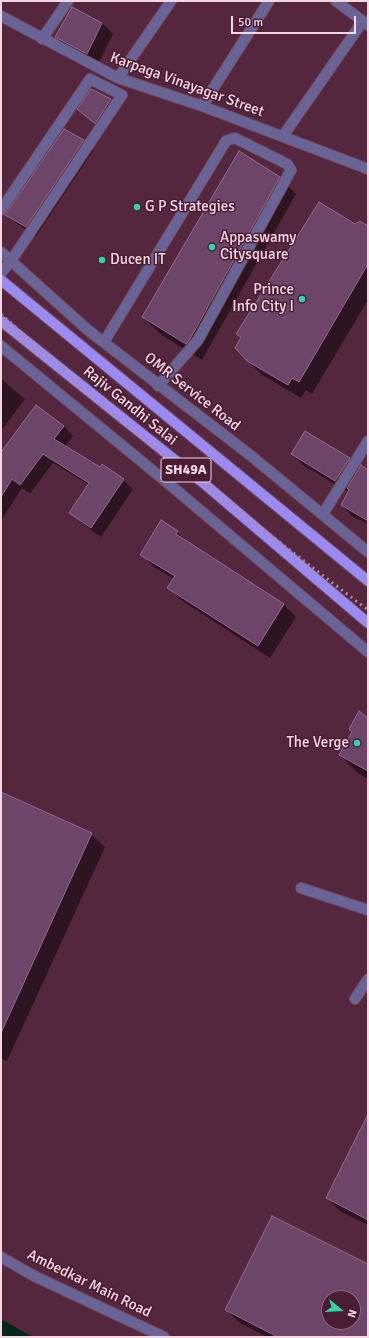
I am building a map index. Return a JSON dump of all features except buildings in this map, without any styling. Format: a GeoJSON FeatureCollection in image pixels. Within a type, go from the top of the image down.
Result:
{"type":"FeatureCollection","features":[{"type":"Feature","properties":{"kind":"main road","name":"Rajiv Gandhi Salai"},"geometry":{"type":"LineString","coordinates":[[1,280],[368,581]]}},
{"type":"Feature","properties":{"kind":"main road","name":"Rajiv Gandhi Salai"},"geometry":{"type":"LineString","coordinates":[[1,321],[201,481],[368,623]]}},
{"type":"Feature","properties":{"kind":"street"},"geometry":{"type":"LineString","coordinates":[[42,39],[68,1]]}},
{"type":"Feature","properties":{"kind":"street"},"geometry":{"type":"LineString","coordinates":[[118,78],[171,1]]}},
{"type":"Feature","properties":{"kind":"street"},"geometry":{"type":"LineString","coordinates":[[202,106],[269,1]]}},
{"type":"Feature","properties":{"kind":"street"},"geometry":{"type":"LineString","coordinates":[[283,136],[365,23],[336,1]]}},
{"type":"Feature","properties":{"kind":"street","name":"Karpaga Vinayagar Street"},"geometry":{"type":"LineString","coordinates":[[1,16],[118,78],[202,106],[366,165]]}},
{"type":"Feature","properties":{"kind":"street"},"geometry":{"type":"LineString","coordinates":[[1,210],[90,79],[122,96],[11,261],[1,273]]}},
{"type":"Feature","properties":{"kind":"street"},"geometry":{"type":"LineString","coordinates":[[104,342],[226,141],[236,138],[287,164],[291,170],[198,340],[158,386]]}},
{"type":"Feature","properties":{"kind":"street","name":"OMR Service Road"},"geometry":{"type":"LineString","coordinates":[[1,252],[89,331],[158,386],[250,455],[368,552]]}},
{"type":"Feature","properties":{"kind":"street"},"geometry":{"type":"LineString","coordinates":[[1,346],[169,484],[368,652]]}},
{"type":"Feature","properties":{"kind":"street"},"geometry":{"type":"LineString","coordinates":[[323,514],[368,441]]}},
{"type":"Feature","properties":{"kind":"street"},"geometry":{"type":"LineString","coordinates":[[301,888],[368,910]]}},
{"type":"Feature","properties":{"kind":"street"},"geometry":{"type":"LineString","coordinates":[[355,999],[368,979]]}},
{"type":"Feature","properties":{"kind":"street","name":"Ambedkar Main Road"},"geometry":{"type":"LineString","coordinates":[[1,1257],[34,1276],[164,1337]]}},
{"type":"Feature","properties":{"kind":"shaded area"},"geometry":{"type":"Polygon","coordinates":[[[1,1320],[6,1322],[33,1337],[1,1337],[1,1320]]]}},
{"type":"Feature","properties":{"kind":"railway"},"geometry":{"type":"LineString","coordinates":[[1,314],[103,407],[368,610]]}},
{"type":"Feature","properties":{"kind":"railway"},"geometry":{"type":"LineString","coordinates":[[1,324],[41,357]]}},
{"type":"Feature","properties":{"kind":"place","name":"G P Strategies"},"geometry":{"type":"Point","coordinates":[137,207]}},
{"type":"Feature","properties":{"kind":"place","name":"Appaswamy Citysquare"},"geometry":{"type":"Point","coordinates":[212,247]}},
{"type":"Feature","properties":{"kind":"place","name":"Ducen IT"},"geometry":{"type":"Point","coordinates":[102,260]}},
{"type":"Feature","properties":{"kind":"place","name":"Prince Info City I"},"geometry":{"type":"Point","coordinates":[302,299]}},
{"type":"Feature","properties":{"kind":"place","name":"The Verge"},"geometry":{"type":"Point","coordinates":[357,743]}}]}
